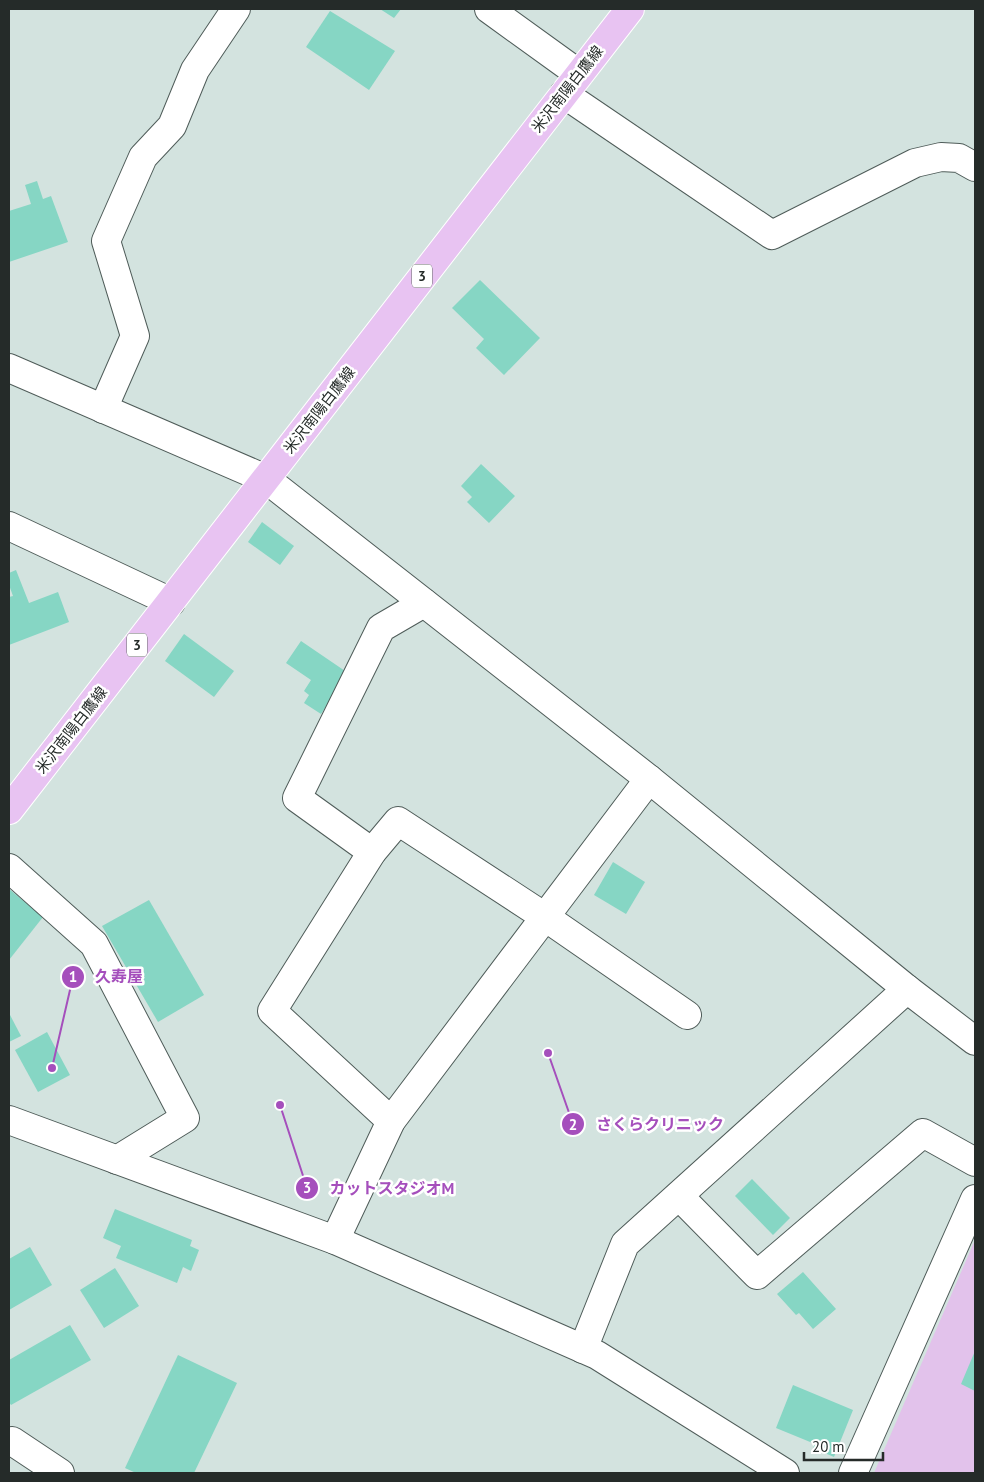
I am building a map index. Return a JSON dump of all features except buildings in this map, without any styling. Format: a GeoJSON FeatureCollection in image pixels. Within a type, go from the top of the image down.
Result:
{"type":"FeatureCollection","features":[{"type":"Feature","properties":{"kind":"main road","name":"米沢南陽白鷹線"},"geometry":{"type":"LineString","coordinates":[[9,810],[630,9]]}},
{"type":"Feature","properties":{"kind":"street"},"geometry":{"type":"LineString","coordinates":[[103,409],[135,336],[106,241],[142,157],[172,126],[195,70],[236,9]]}},
{"type":"Feature","properties":{"kind":"street"},"geometry":{"type":"LineString","coordinates":[[489,9],[571,84],[772,235],[915,163],[941,157],[959,158],[975,167]]}},
{"type":"Feature","properties":{"kind":"street"},"geometry":{"type":"LineString","coordinates":[[9,368],[266,479],[649,779],[907,989],[975,1041]]}},
{"type":"Feature","properties":{"kind":"street"},"geometry":{"type":"LineString","coordinates":[[9,526],[171,602]]}},
{"type":"Feature","properties":{"kind":"street"},"geometry":{"type":"LineString","coordinates":[[372,852],[297,798],[381,628],[424,603]]}},
{"type":"Feature","properties":{"kind":"street"},"geometry":{"type":"LineString","coordinates":[[335,1240],[392,1121],[649,779]]}},
{"type":"Feature","properties":{"kind":"street"},"geometry":{"type":"LineString","coordinates":[[392,1121],[272,1011],[372,852],[398,821],[545,916],[687,1015]]}},
{"type":"Feature","properties":{"kind":"street"},"geometry":{"type":"LineString","coordinates":[[9,868],[94,944],[185,1118],[117,1160]]}},
{"type":"Feature","properties":{"kind":"street"},"geometry":{"type":"LineString","coordinates":[[583,1349],[625,1244],[907,989]]}},
{"type":"Feature","properties":{"kind":"street"},"geometry":{"type":"LineString","coordinates":[[9,1120],[335,1240],[597,1355],[785,1473]]}},
{"type":"Feature","properties":{"kind":"street"},"geometry":{"type":"LineString","coordinates":[[678,1196],[756,1275],[923,1133],[975,1162]]}},
{"type":"Feature","properties":{"kind":"street"},"geometry":{"type":"LineString","coordinates":[[853,1473],[975,1199]]}},
{"type":"Feature","properties":{"kind":"street"},"geometry":{"type":"LineString","coordinates":[[10,1444],[60,1473]]}},
{"type":"Feature","properties":{"kind":"shaded area"},"geometry":{"type":"Polygon","coordinates":[[[975,1240],[975,1473],[874,1473],[975,1240]]]}},
{"type":"Feature","properties":{"kind":"place","name":"さくらクリニック"},"geometry":{"type":"Point","coordinates":[548,1053]}},
{"type":"Feature","properties":{"kind":"place","name":"久寿屋"},"geometry":{"type":"Point","coordinates":[52,1068]}},
{"type":"Feature","properties":{"kind":"place","name":"カットスタジオM"},"geometry":{"type":"Point","coordinates":[280,1105]}}]}
